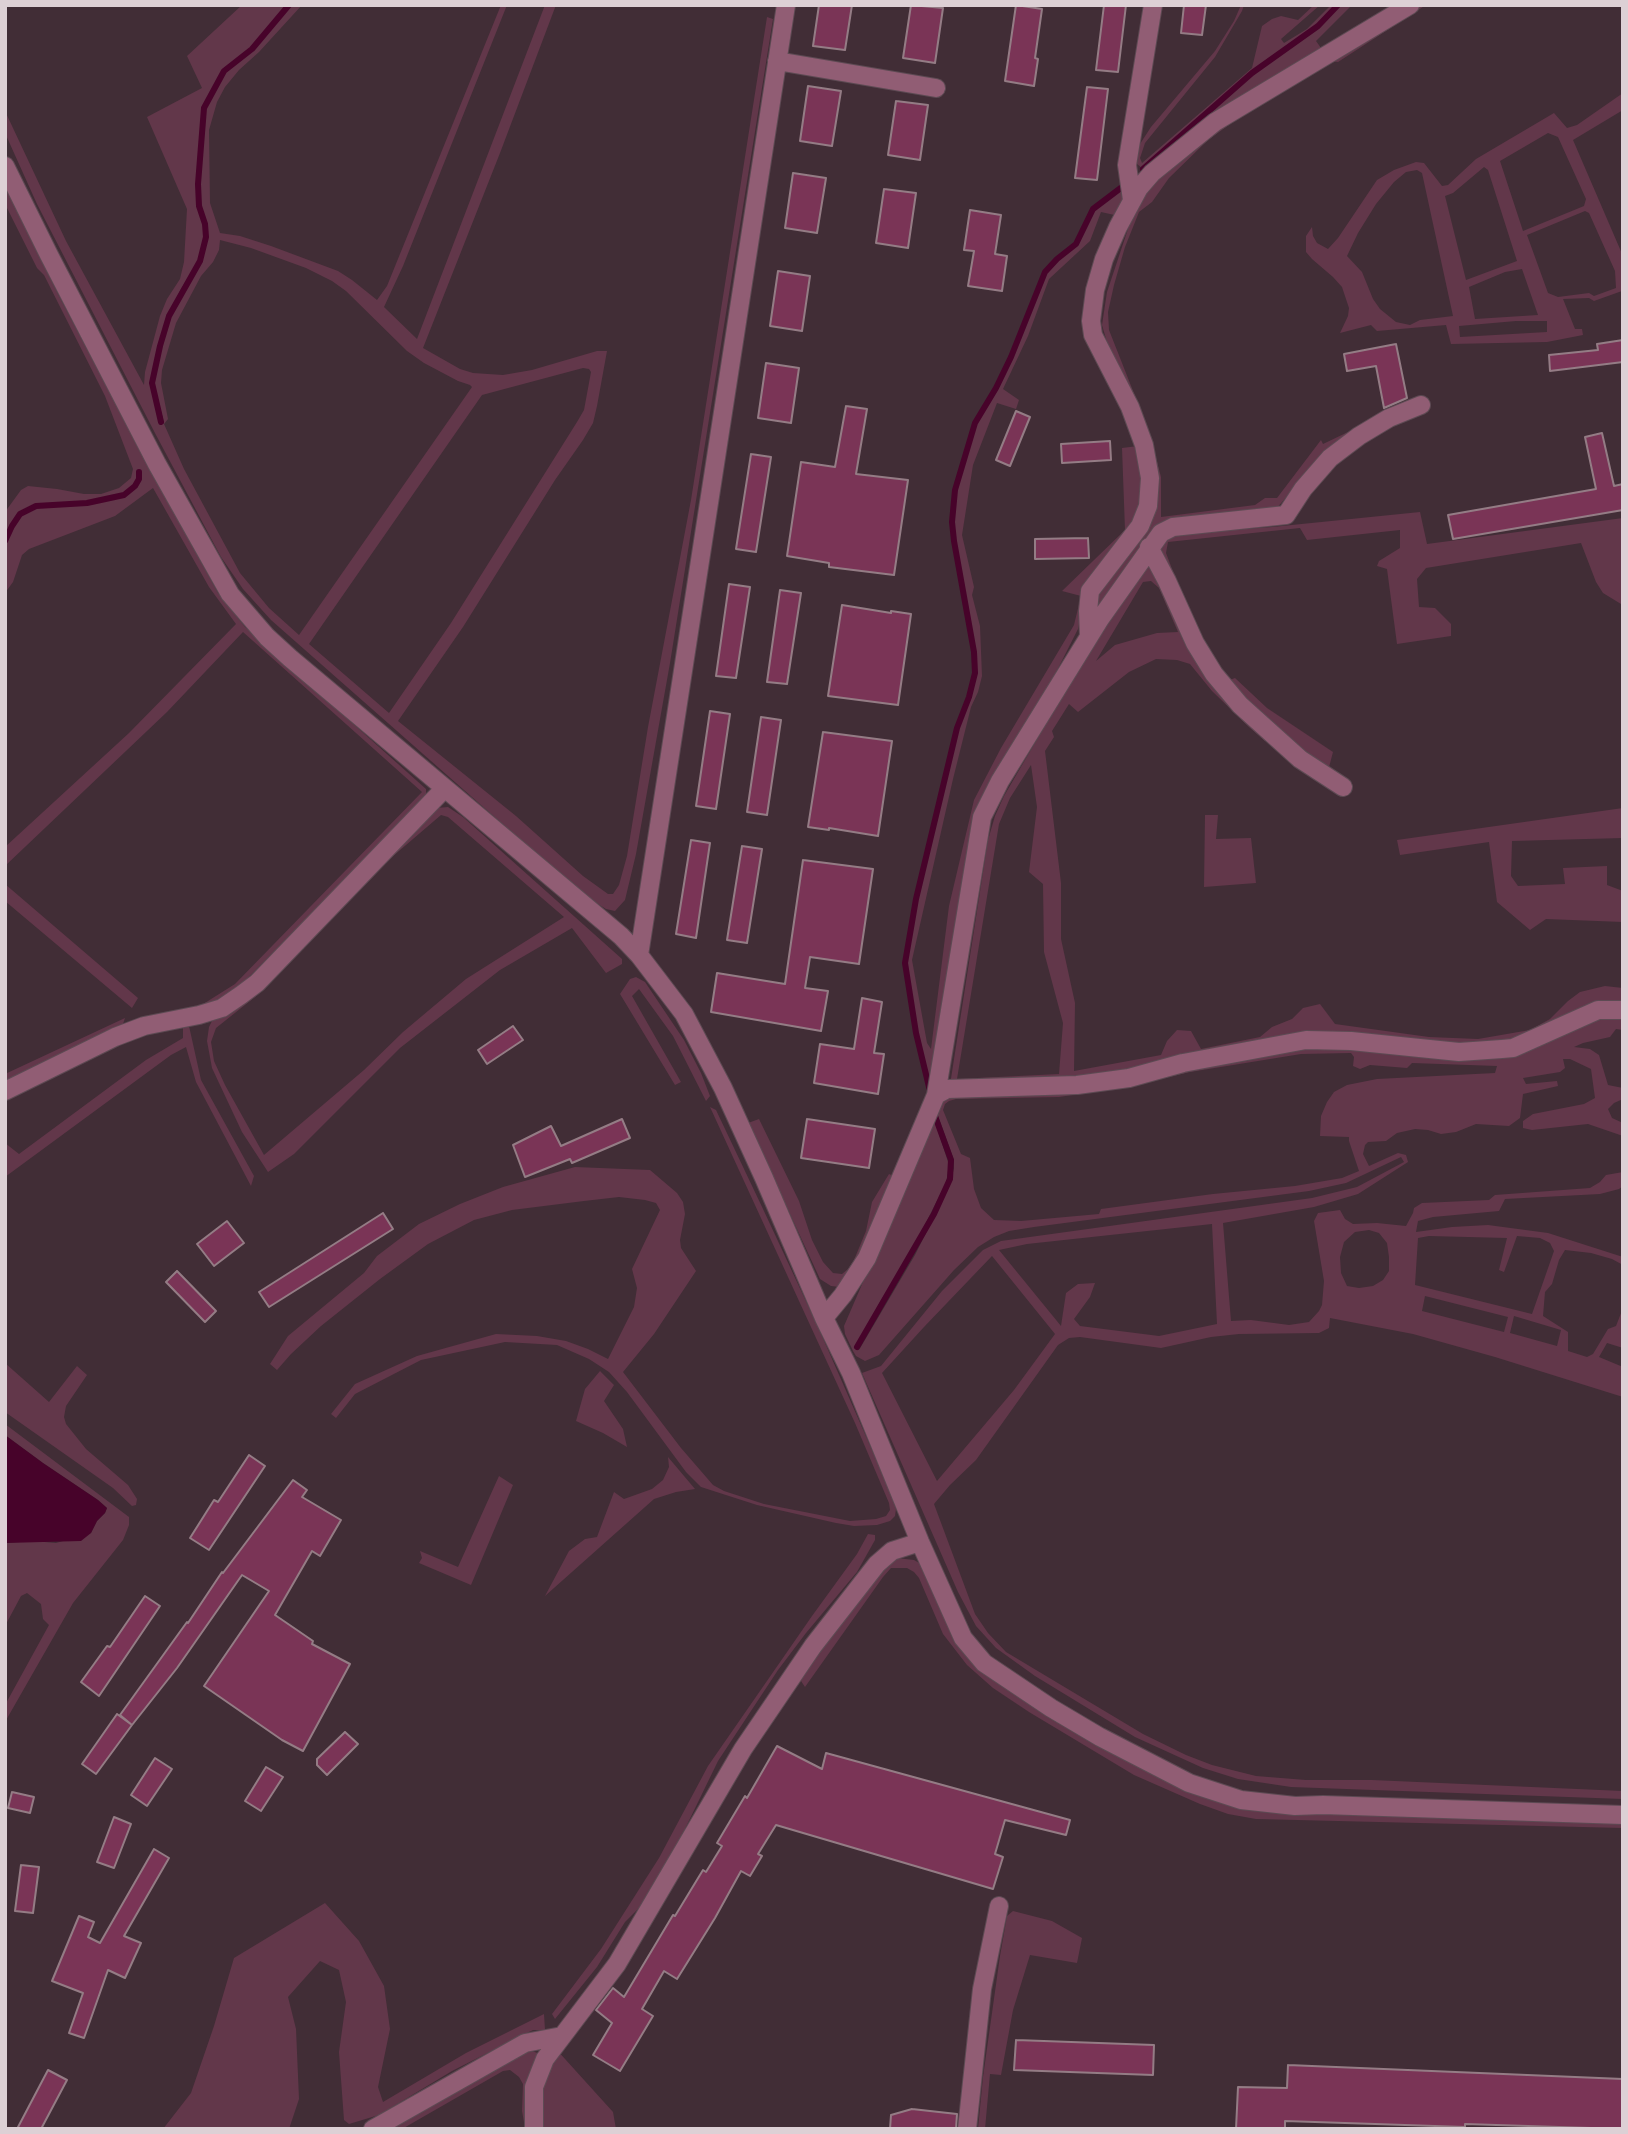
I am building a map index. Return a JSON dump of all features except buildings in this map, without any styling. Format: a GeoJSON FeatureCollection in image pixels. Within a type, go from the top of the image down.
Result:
{"type":"FeatureCollection","features":[{"type":"Feature","properties":{"kind":"street"},"geometry":{"type":"LineString","coordinates":[[639,955],[786,5]]}},
{"type":"Feature","properties":{"kind":"street"},"geometry":{"type":"LineString","coordinates":[[1132,200],[1128,165],[1153,5]]}},
{"type":"Feature","properties":{"kind":"street"},"geometry":{"type":"LineString","coordinates":[[1089,636],[1090,591],[1140,526],[1148,506],[1150,478],[1144,445],[1130,407],[1093,335],[1091,321],[1095,290],[1104,259],[1132,200],[1152,173],[1215,122],[1410,5]]}},
{"type":"Feature","properties":{"kind":"street"},"geometry":{"type":"LineString","coordinates":[[777,61],[936,88]]}},
{"type":"Feature","properties":{"kind":"street"},"geometry":{"type":"LineString","coordinates":[[5,166],[157,464],[230,594],[260,630],[289,658],[593,912],[639,955],[684,1014],[701,1043],[764,1178],[963,1638],[984,1662],[1051,1708],[1100,1737],[1179,1778],[1241,1800],[1295,1806],[1337,1805],[1623,1815]]}},
{"type":"Feature","properties":{"kind":"street"},"geometry":{"type":"LineString","coordinates":[[824,1318],[867,1258],[936,1096],[982,817],[1000,781],[1089,636],[1161,533],[1173,527],[1286,515],[1303,489],[1330,458],[1389,418],[1421,405]]}},
{"type":"Feature","properties":{"kind":"street"},"geometry":{"type":"LineString","coordinates":[[1149,547],[1195,643],[1214,674],[1240,705],[1300,760],[1343,787]]}},
{"type":"Feature","properties":{"kind":"street"},"geometry":{"type":"LineString","coordinates":[[5,1091],[115,1037],[144,1026],[222,1008],[241,995],[257,983],[445,788]]}},
{"type":"Feature","properties":{"kind":"street"},"geometry":{"type":"LineString","coordinates":[[936,1096],[947,1090],[1048,1087],[1129,1078],[1184,1063],[1306,1040],[1351,1041],[1459,1052],[1513,1048],[1598,1010],[1623,1010]]}},
{"type":"Feature","properties":{"kind":"street"},"geometry":{"type":"LineString","coordinates":[[534,2129],[534,2087],[545,2059],[617,1964],[737,1760],[814,1646],[877,1563],[892,1551],[920,1542]]}},
{"type":"Feature","properties":{"kind":"street"},"geometry":{"type":"LineString","coordinates":[[967,2129],[982,1989],[999,1906]]}},
{"type":"Feature","properties":{"kind":"street"},"geometry":{"type":"LineString","coordinates":[[373,2129],[525,2043],[562,2036]]}},
{"type":"Feature","properties":{"kind":"shaded area"},"geometry":{"type":"Polygon","coordinates":[[[242,5],[287,5],[251,48],[223,69],[202,108],[196,184],[205,237],[199,261],[168,315],[158,345],[151,383],[160,425],[164,423],[154,383],[170,317],[201,262],[208,238],[200,184],[203,125],[205,109],[225,71],[253,50],[291,5],[302,5],[239,70],[217,102],[209,130],[210,203],[220,233],[240,236],[338,271],[377,300],[387,286],[501,5],[507,5],[403,266],[384,307],[417,339],[545,5],[556,5],[423,348],[460,369],[473,373],[503,375],[532,370],[597,351],[607,351],[597,406],[593,423],[583,440],[463,627],[398,721],[516,816],[583,876],[608,894],[613,894],[619,885],[627,856],[648,727],[691,500],[767,17],[773,19],[670,663],[636,854],[625,900],[615,911],[606,909],[588,898],[540,857],[271,620],[243,589],[221,557],[37,204],[5,133],[5,111],[66,241],[144,385],[160,316],[180,279],[184,262],[187,209],[147,117],[202,88],[187,56],[242,5]],[[220,240],[213,262],[201,276],[176,323],[162,370],[161,383],[168,419],[164,424],[184,469],[240,573],[269,608],[299,635],[472,387],[424,363],[407,351],[346,291],[332,281],[306,268],[220,240]],[[583,368],[482,395],[309,644],[389,713],[451,623],[584,410],[591,372],[583,368]]]}},
{"type":"Feature","properties":{"kind":"shaded area"},"geometry":{"type":"Polygon","coordinates":[[[1241,5],[1244,5],[1242,11],[1215,57],[1145,143],[1140,158],[1142,163],[1252,68],[1262,26],[1281,16],[1298,20],[1314,5],[1320,5],[1281,39],[1284,43],[1307,29],[1331,5],[1336,5],[1317,25],[1251,72],[1142,168],[1137,164],[1138,147],[1151,127],[1215,51],[1241,5]]]}},
{"type":"Feature","properties":{"kind":"shaded area"},"geometry":{"type":"Polygon","coordinates":[[[1340,5],[1352,5],[1316,41],[1321,48],[1360,27],[1144,170],[1253,74],[1319,27],[1340,5]]]}},
{"type":"Feature","properties":{"kind":"shaded area"},"geometry":{"type":"Polygon","coordinates":[[[1415,5],[1426,5],[1338,62],[1330,61],[1266,98],[1208,140],[1169,178],[1152,202],[1139,212],[1114,285],[1108,312],[1109,330],[1154,450],[1161,477],[1161,517],[1255,505],[1265,498],[1277,498],[1321,440],[1323,444],[1348,432],[1349,436],[1326,452],[1275,510],[1173,524],[1151,535],[1134,555],[1093,618],[1095,596],[1145,527],[1152,514],[1155,497],[1151,462],[1137,415],[1109,349],[1102,325],[1107,292],[1139,196],[1163,170],[1261,97],[1415,5]]]}},
{"type":"Feature","properties":{"kind":"shaded area"},"geometry":{"type":"Polygon","coordinates":[[[1623,93],[1623,110],[1573,140],[1623,256],[1622,291],[1594,301],[1589,298],[1563,299],[1575,329],[1582,329],[1583,335],[1547,342],[1451,344],[1446,325],[1377,331],[1371,325],[1340,333],[1349,308],[1342,287],[1306,252],[1306,236],[1312,227],[1317,243],[1328,249],[1377,180],[1394,170],[1416,162],[1424,163],[1442,186],[1448,185],[1476,159],[1554,113],[1567,128],[1577,125],[1623,93]],[[1548,133],[1500,161],[1523,231],[1584,206],[1586,199],[1558,137],[1548,133]],[[1484,167],[1453,193],[1445,196],[1466,280],[1517,261],[1488,170],[1484,167]],[[1417,170],[1406,172],[1376,204],[1347,256],[1362,272],[1380,309],[1396,322],[1410,325],[1420,320],[1453,316],[1422,173],[1417,170]],[[1585,211],[1527,235],[1548,293],[1558,297],[1589,293],[1594,296],[1616,288],[1615,271],[1589,213],[1585,211]],[[1522,269],[1505,272],[1469,287],[1475,319],[1538,315],[1522,269]],[[1547,321],[1459,326],[1460,337],[1547,332],[1547,321]]]}},
{"type":"Feature","properties":{"kind":"shaded area"},"geometry":{"type":"Polygon","coordinates":[[[1126,185],[1119,216],[1101,212],[1090,241],[1049,279],[1028,336],[1003,389],[1019,400],[1016,409],[997,403],[973,465],[962,535],[980,626],[982,676],[971,707],[953,779],[912,960],[927,1043],[931,1049],[949,906],[974,800],[1001,748],[1074,625],[1081,596],[1062,591],[1125,530],[1122,448],[1138,446],[1142,463],[1141,500],[1137,517],[1085,597],[1078,629],[973,828],[932,1093],[906,963],[958,729],[977,673],[956,540],[956,491],[977,423],[998,389],[1046,273],[1077,245],[1094,209],[1126,185]]]}},
{"type":"Feature","properties":{"kind":"shaded area"},"geometry":{"type":"Polygon","coordinates":[[[5,186],[59,296],[218,593],[245,627],[426,789],[421,802],[241,985],[212,1003],[200,1006],[235,984],[422,792],[243,632],[167,712],[5,866],[5,847],[129,733],[236,624],[209,587],[153,488],[115,516],[29,549],[22,555],[13,582],[5,593],[5,545],[22,515],[37,508],[87,504],[124,496],[136,487],[141,479],[140,470],[134,485],[123,493],[87,501],[36,505],[20,513],[10,526],[5,539],[5,512],[21,490],[28,486],[101,494],[119,488],[131,478],[133,469],[105,396],[5,204],[5,186]]]}},
{"type":"Feature","properties":{"kind":"shaded area"},"geometry":{"type":"Polygon","coordinates":[[[1420,512],[1427,544],[1623,518],[1623,609],[1621,604],[1603,593],[1596,582],[1581,543],[1426,568],[1417,579],[1419,607],[1435,608],[1451,624],[1451,636],[1397,644],[1387,569],[1377,566],[1379,561],[1400,548],[1400,530],[1307,540],[1300,528],[1168,542],[1166,553],[1194,627],[1227,681],[1235,678],[1267,708],[1333,752],[1327,775],[1214,673],[1153,546],[1175,534],[1420,512]]]}},
{"type":"Feature","properties":{"kind":"shaded area"},"geometry":{"type":"Polygon","coordinates":[[[1151,557],[1194,645],[1269,735],[1265,741],[1249,727],[1212,691],[1190,664],[1156,659],[1129,672],[1078,712],[1069,704],[1052,731],[1054,737],[1045,751],[1061,883],[1061,939],[1075,1003],[1074,1071],[1161,1055],[1167,1041],[1177,1030],[1191,1031],[1201,1049],[1260,1037],[1272,1027],[1292,1019],[1303,1008],[1320,1004],[1335,1024],[1429,1037],[1478,1039],[1530,1030],[1550,1019],[1580,992],[1605,986],[1623,988],[1623,1006],[1481,1048],[1353,1036],[1131,1073],[950,1085],[988,840],[995,816],[1082,662],[1151,557]],[[1151,581],[1143,582],[1096,661],[1115,645],[1157,633],[1178,632],[1159,588],[1151,581]],[[1031,765],[1010,798],[999,824],[957,1079],[1059,1074],[1063,1023],[1044,952],[1043,884],[1029,872],[1037,807],[1031,765]]]}},
{"type":"Feature","properties":{"kind":"shaded area"},"geometry":{"type":"Polygon","coordinates":[[[448,807],[463,817],[622,959],[622,964],[606,973],[572,928],[500,970],[400,1048],[294,1154],[268,1172],[242,1132],[212,1068],[207,1041],[209,1027],[214,1017],[437,808],[448,807]],[[441,815],[392,857],[260,993],[216,1028],[211,1042],[214,1061],[264,1155],[466,979],[564,917],[448,817],[441,815]]]}},
{"type":"Feature","properties":{"kind":"shaded area"},"geometry":{"type":"Polygon","coordinates":[[[1623,808],[1623,838],[1512,841],[1511,876],[1518,886],[1565,884],[1563,868],[1607,866],[1607,885],[1623,891],[1623,922],[1546,919],[1530,930],[1497,902],[1489,842],[1400,855],[1397,840],[1623,808]]]}},
{"type":"Feature","properties":{"kind":"shaded area"},"geometry":{"type":"Polygon","coordinates":[[[1205,815],[1218,815],[1216,839],[1251,838],[1256,883],[1204,887],[1205,815]]]}},
{"type":"Feature","properties":{"kind":"shaded area"},"geometry":{"type":"Polygon","coordinates":[[[5,884],[138,998],[132,1008],[5,901],[5,884]]]}},
{"type":"Feature","properties":{"kind":"shaded area"},"geometry":{"type":"Polygon","coordinates":[[[636,977],[645,982],[684,1040],[710,1096],[706,1101],[673,1036],[639,989],[632,996],[681,1082],[675,1085],[620,994],[630,979],[636,977]]]}},
{"type":"Feature","properties":{"kind":"shaded area"},"geometry":{"type":"Polygon","coordinates":[[[1600,1015],[1623,1015],[1623,1030],[1616,1029],[1610,1037],[1574,1047],[1590,1049],[1599,1055],[1608,1085],[1623,1088],[1623,1099],[1608,1109],[1612,1118],[1623,1123],[1623,1136],[1588,1124],[1532,1130],[1523,1128],[1523,1121],[1533,1114],[1584,1104],[1595,1098],[1591,1069],[1570,1059],[1563,1059],[1565,1068],[1560,1072],[1523,1078],[1526,1084],[1557,1081],[1558,1086],[1523,1094],[1520,1118],[1509,1126],[1476,1124],[1456,1132],[1441,1134],[1415,1129],[1397,1133],[1386,1141],[1368,1142],[1363,1154],[1369,1166],[1398,1153],[1406,1155],[1408,1162],[1358,1194],[1314,1207],[1223,1223],[1231,1321],[1251,1320],[1289,1325],[1309,1322],[1319,1311],[1324,1281],[1314,1221],[1318,1213],[1340,1210],[1345,1219],[1353,1224],[1406,1226],[1414,1208],[1422,1203],[1489,1200],[1495,1195],[1590,1188],[1606,1175],[1623,1172],[1623,1186],[1619,1189],[1600,1194],[1505,1199],[1499,1211],[1433,1217],[1418,1221],[1416,1232],[1488,1225],[1548,1233],[1623,1257],[1623,1265],[1591,1253],[1565,1250],[1552,1284],[1545,1292],[1543,1316],[1568,1332],[1568,1351],[1587,1357],[1593,1354],[1608,1329],[1616,1326],[1623,1308],[1623,1348],[1607,1343],[1599,1357],[1623,1367],[1623,1397],[1413,1334],[1330,1318],[1329,1328],[1319,1333],[1239,1334],[1161,1348],[1080,1337],[1069,1338],[1058,1345],[976,1460],[934,1504],[975,1614],[1006,1652],[1143,1734],[1186,1755],[1212,1765],[1256,1776],[1623,1791],[1623,1799],[1291,1787],[1238,1779],[1203,1768],[1135,1737],[1035,1676],[996,1648],[976,1626],[958,1592],[862,1373],[881,1366],[942,1291],[983,1250],[1001,1241],[1312,1198],[1357,1187],[1404,1162],[1401,1157],[1346,1183],[1309,1191],[1009,1231],[978,1247],[954,1270],[879,1355],[865,1361],[856,1356],[845,1334],[844,1326],[943,1097],[1015,1093],[1307,1045],[1459,1056],[1600,1015]],[[1351,1053],[1301,1054],[1190,1072],[1126,1087],[1059,1097],[956,1099],[945,1104],[943,1110],[961,1154],[970,1158],[974,1189],[981,1208],[994,1220],[1021,1221],[1099,1214],[1101,1209],[1342,1178],[1359,1171],[1349,1137],[1320,1136],[1321,1116],[1334,1092],[1347,1085],[1377,1079],[1495,1073],[1497,1066],[1412,1063],[1407,1068],[1370,1065],[1360,1069],[1353,1066],[1354,1057],[1351,1053]],[[938,1116],[935,1122],[949,1165],[946,1183],[911,1252],[855,1349],[859,1350],[915,1255],[950,1185],[954,1160],[938,1116]],[[1212,1224],[1027,1244],[999,1250],[1061,1326],[1066,1293],[1078,1284],[1095,1283],[1090,1297],[1074,1319],[1080,1326],[1159,1336],[1217,1324],[1212,1224]],[[1369,1230],[1355,1232],[1344,1242],[1340,1257],[1341,1273],[1347,1286],[1373,1286],[1383,1280],[1389,1271],[1389,1257],[1387,1243],[1379,1233],[1369,1230]],[[1517,1236],[1504,1272],[1499,1270],[1507,1238],[1418,1238],[1415,1285],[1532,1314],[1554,1251],[1550,1243],[1540,1238],[1517,1236]],[[992,1256],[882,1373],[937,1481],[1014,1390],[1055,1334],[992,1256]],[[1425,1296],[1422,1311],[1504,1332],[1508,1317],[1425,1296]],[[1514,1316],[1510,1333],[1557,1346],[1561,1330],[1514,1316]]]}},
{"type":"Feature","properties":{"kind":"shaded area"},"geometry":{"type":"Polygon","coordinates":[[[125,1018],[123,1024],[5,1082],[5,1074],[125,1018]]]}},
{"type":"Feature","properties":{"kind":"shaded area"},"geometry":{"type":"Polygon","coordinates":[[[183,1025],[189,1026],[201,1080],[254,1176],[251,1186],[196,1082],[186,1047],[171,1055],[5,1177],[5,1143],[19,1154],[146,1060],[183,1038],[183,1025]]]}},
{"type":"Feature","properties":{"kind":"shaded area"},"geometry":{"type":"Polygon","coordinates":[[[710,1107],[716,1110],[763,1209],[890,1491],[896,1509],[895,1516],[890,1521],[877,1525],[854,1526],[836,1523],[757,1505],[701,1487],[686,1472],[609,1372],[589,1359],[557,1345],[505,1342],[421,1360],[355,1394],[336,1418],[331,1414],[355,1384],[417,1356],[496,1334],[566,1341],[608,1359],[634,1307],[637,1288],[632,1269],[660,1210],[656,1203],[645,1200],[619,1197],[584,1201],[512,1210],[474,1220],[428,1244],[380,1279],[321,1326],[277,1370],[270,1364],[288,1336],[364,1273],[377,1256],[419,1224],[503,1187],[575,1167],[650,1170],[677,1193],[683,1202],[685,1214],[681,1248],[696,1271],[654,1334],[623,1372],[713,1485],[764,1504],[850,1521],[886,1516],[890,1510],[889,1503],[855,1423],[710,1107]]]}},
{"type":"Feature","properties":{"kind":"shaded area"},"geometry":{"type":"Polygon","coordinates":[[[759,1119],[799,1201],[812,1240],[823,1262],[833,1273],[842,1274],[854,1260],[866,1231],[872,1202],[889,1174],[896,1177],[871,1238],[840,1287],[831,1286],[820,1279],[748,1123],[759,1119]]]}},
{"type":"Feature","properties":{"kind":"shaded area"},"geometry":{"type":"Polygon","coordinates":[[[5,1363],[49,1402],[77,1366],[87,1375],[66,1406],[66,1424],[86,1449],[128,1485],[137,1499],[136,1505],[132,1506],[113,1488],[5,1412],[5,1363]]]}},
{"type":"Feature","properties":{"kind":"shaded area"},"geometry":{"type":"Polygon","coordinates":[[[600,1371],[614,1385],[604,1401],[623,1429],[627,1447],[576,1421],[585,1389],[600,1371]]]}},
{"type":"Feature","properties":{"kind":"shaded area"},"geometry":{"type":"Polygon","coordinates":[[[5,1424],[129,1517],[129,1525],[123,1540],[73,1603],[5,1722],[5,1705],[49,1625],[43,1619],[41,1604],[27,1593],[21,1596],[5,1626],[5,1543],[56,1543],[91,1533],[107,1508],[5,1435],[5,1424]]]}},
{"type":"Feature","properties":{"kind":"shaded area"},"geometry":{"type":"Polygon","coordinates":[[[5,1435],[107,1508],[91,1533],[81,1541],[5,1543],[5,1435]]]}},
{"type":"Feature","properties":{"kind":"shaded area"},"geometry":{"type":"Polygon","coordinates":[[[668,1457],[695,1489],[654,1499],[545,1596],[569,1551],[585,1539],[597,1537],[614,1492],[624,1499],[652,1489],[663,1480],[669,1467],[668,1457]]]}},
{"type":"Feature","properties":{"kind":"shaded area"},"geometry":{"type":"Polygon","coordinates":[[[499,1476],[513,1485],[471,1585],[419,1563],[422,1558],[420,1551],[458,1567],[499,1476]]]}},
{"type":"Feature","properties":{"kind":"shaded area"},"geometry":{"type":"Polygon","coordinates":[[[868,1534],[875,1535],[875,1540],[857,1572],[778,1670],[718,1761],[683,1833],[641,1906],[625,1922],[597,1967],[555,2019],[552,2014],[601,1949],[659,1858],[708,1766],[857,1554],[868,1534]]]}},
{"type":"Feature","properties":{"kind":"shaded area"},"geometry":{"type":"Polygon","coordinates":[[[897,1558],[914,1560],[921,1564],[949,1627],[1109,1750],[1190,1791],[1623,1819],[1623,1828],[1256,1819],[1228,1814],[1200,1804],[1134,1775],[993,1688],[967,1665],[943,1634],[919,1578],[907,1568],[891,1568],[883,1577],[805,1687],[801,1681],[804,1671],[882,1564],[897,1558]]]}},
{"type":"Feature","properties":{"kind":"shaded area"},"geometry":{"type":"Polygon","coordinates":[[[325,1903],[359,1941],[384,1986],[390,2029],[378,2087],[383,2102],[466,2053],[544,2014],[545,2030],[533,2030],[452,2071],[379,2115],[349,2124],[344,2120],[339,2052],[346,2002],[339,1970],[320,1961],[288,1997],[296,2029],[299,2099],[289,2129],[163,2129],[191,2093],[234,1958],[325,1903]]]}},
{"type":"Feature","properties":{"kind":"shaded area"},"geometry":{"type":"Polygon","coordinates":[[[1013,1911],[1052,1921],[1082,1938],[1077,1963],[1030,1955],[1013,2010],[1001,2075],[990,2074],[985,2129],[978,2129],[1000,1956],[1007,1916],[1013,1911]]]}},
{"type":"Feature","properties":{"kind":"shaded area"},"geometry":{"type":"Polygon","coordinates":[[[556,2049],[613,2112],[616,2129],[540,2129],[538,2094],[556,2049]]]}},
{"type":"Feature","properties":{"kind":"shaded area"},"geometry":{"type":"Polygon","coordinates":[[[525,2052],[540,2054],[531,2129],[525,2128],[522,2111],[523,2084],[510,2070],[503,2071],[402,2129],[387,2129],[525,2052]]]}},
{"type":"Feature","properties":{"kind":"waterway"},"geometry":{"type":"LineString","coordinates":[[161,422],[152,383],[160,346],[169,316],[200,261],[206,237],[199,206],[198,184],[204,108],[224,71],[252,49],[289,5]]}},
{"type":"Feature","properties":{"kind":"waterway"},"geometry":{"type":"LineString","coordinates":[[1143,169],[1252,73],[1318,26],[1338,5]]}},
{"type":"Feature","properties":{"kind":"waterway"},"geometry":{"type":"LineString","coordinates":[[930,1091],[916,1033],[905,963],[916,899],[957,728],[975,673],[974,652],[954,541],[952,522],[955,490],[975,423],[1011,357],[1045,272],[1076,244],[1093,209],[1126,184]]}},
{"type":"Feature","properties":{"kind":"waterway"},"geometry":{"type":"LineString","coordinates":[[5,541],[20,514],[36,506],[87,503],[124,495],[135,486],[139,472]]}},
{"type":"Feature","properties":{"kind":"waterway"},"geometry":{"type":"LineString","coordinates":[[857,1347],[934,1214],[950,1179],[951,1160],[935,1116]]}}]}
